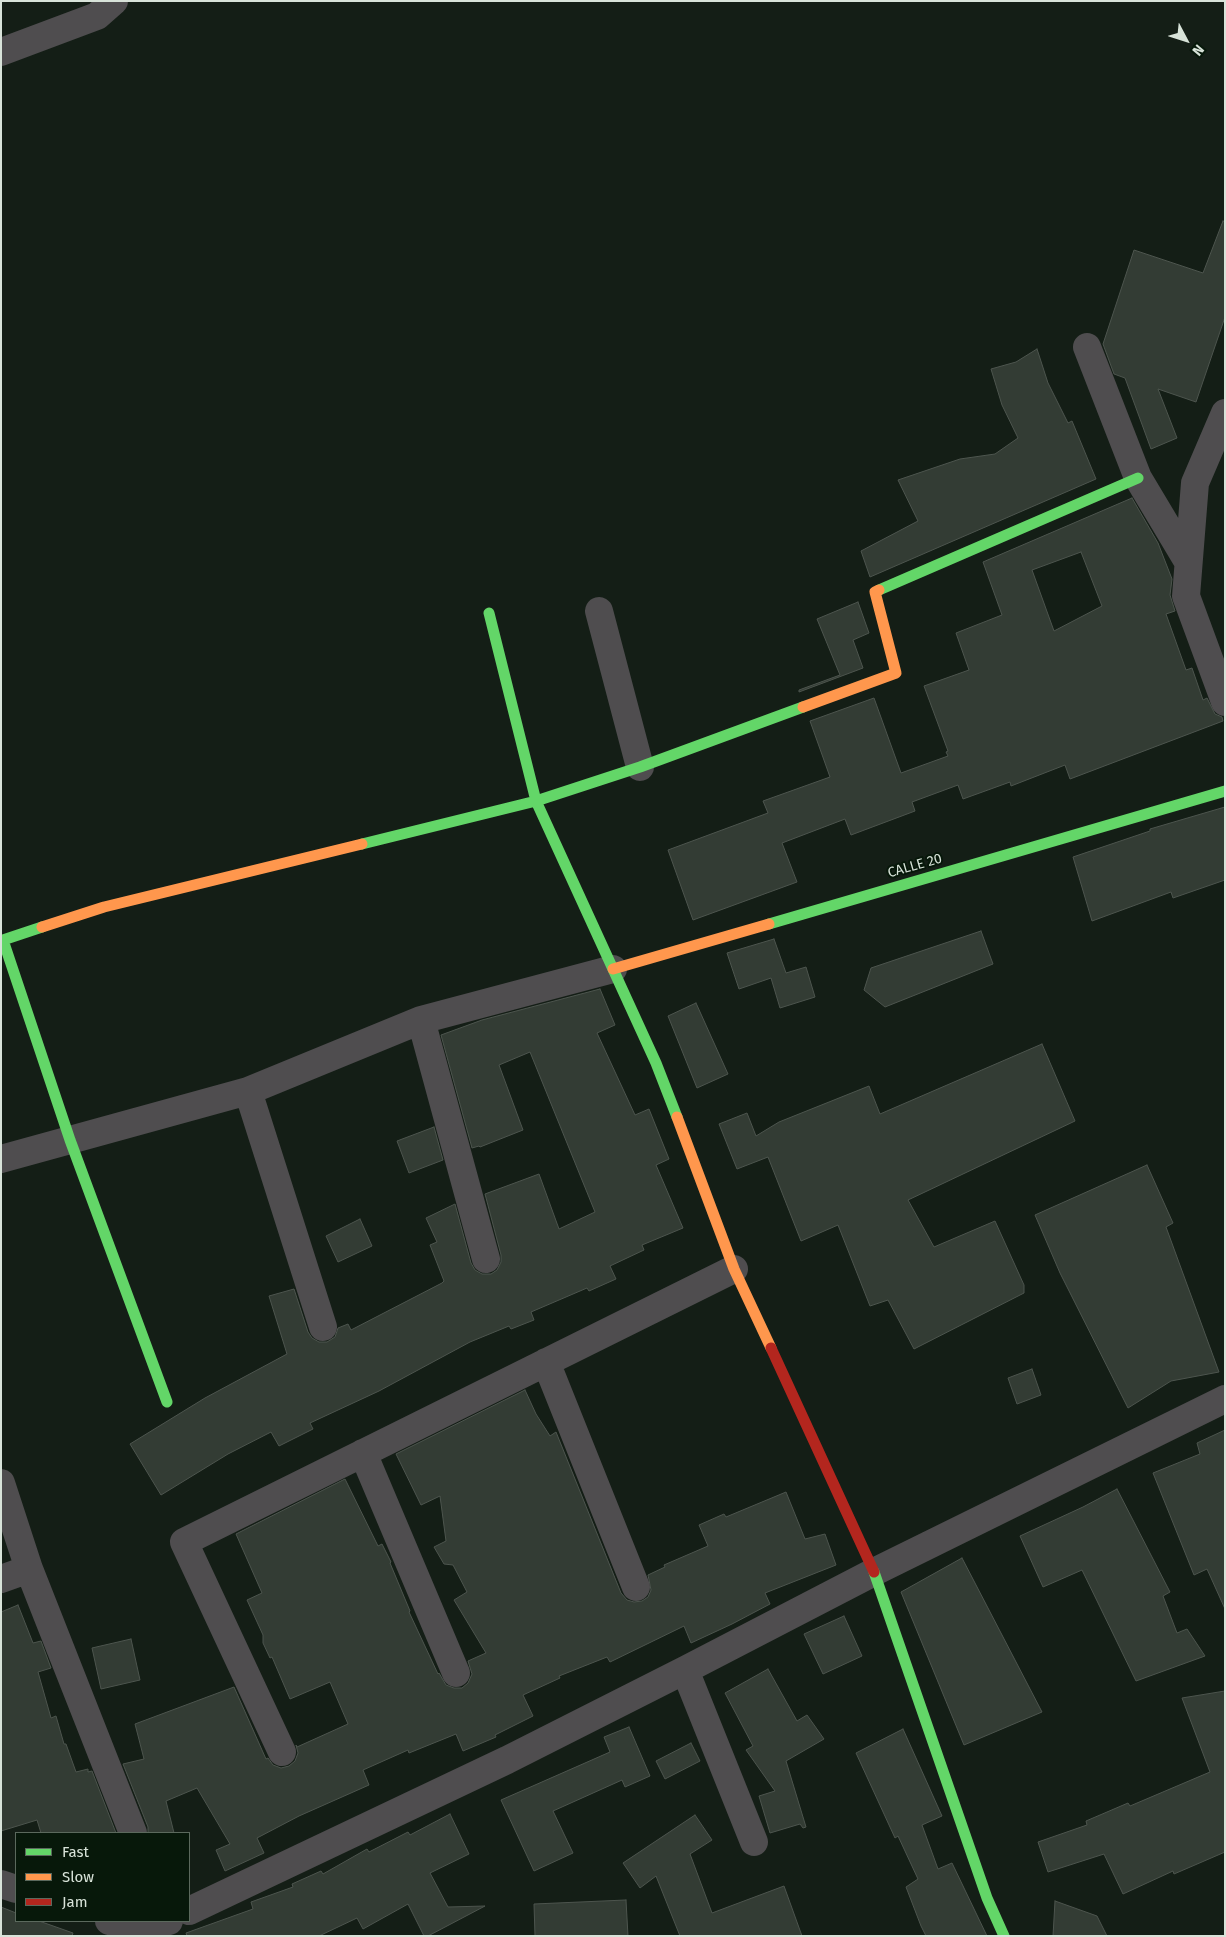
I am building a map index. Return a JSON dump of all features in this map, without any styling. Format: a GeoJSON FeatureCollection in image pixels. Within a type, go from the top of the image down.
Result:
{"type":"FeatureCollection","features":[{"type":"Feature","properties":{"kind":"street"},"geometry":{"type":"LineString","coordinates":[[1,52],[96,16],[114,1]]}},
{"type":"Feature","properties":{"kind":"street"},"geometry":{"type":"LineString","coordinates":[[1088,348],[1138,478],[1187,560]]}},
{"type":"Feature","properties":{"kind":"street"},"geometry":{"type":"LineString","coordinates":[[1225,413],[1195,483],[1187,560],[1186,596],[1225,702]]}},
{"type":"Feature","properties":{"kind":"street"},"geometry":{"type":"LineString","coordinates":[[167,1402],[70,1140],[2,940],[104,907],[536,801],[640,767],[896,673],[875,592],[1138,478]]}},
{"type":"Feature","properties":{"kind":"street"},"geometry":{"type":"LineString","coordinates":[[599,611],[640,767]]}},
{"type":"Feature","properties":{"kind":"street"},"geometry":{"type":"LineString","coordinates":[[489,613],[536,801],[656,1063],[734,1268],[874,1572],[987,1898],[1004,1936]]}},
{"type":"Feature","properties":{"kind":"street","name":"CALLE 20"},"geometry":{"type":"LineString","coordinates":[[613,969],[1225,791]]}},
{"type":"Feature","properties":{"kind":"street"},"geometry":{"type":"LineString","coordinates":[[1,1159],[248,1091],[420,1020],[613,969]]}},
{"type":"Feature","properties":{"kind":"street"},"geometry":{"type":"LineString","coordinates":[[420,1020],[486,1259]]}},
{"type":"Feature","properties":{"kind":"street"},"geometry":{"type":"LineString","coordinates":[[248,1091],[323,1327]]}},
{"type":"Feature","properties":{"kind":"street"},"geometry":{"type":"LineString","coordinates":[[282,1752],[184,1542],[734,1268]]}},
{"type":"Feature","properties":{"kind":"street"},"geometry":{"type":"LineString","coordinates":[[546,1362],[636,1587]]}},
{"type":"Feature","properties":{"kind":"street"},"geometry":{"type":"LineString","coordinates":[[190,1911],[506,1760],[874,1572],[1225,1399]]}},
{"type":"Feature","properties":{"kind":"street"},"geometry":{"type":"LineString","coordinates":[[363,1453],[456,1673]]}},
{"type":"Feature","properties":{"kind":"street"},"geometry":{"type":"LineString","coordinates":[[1,1484],[29,1569],[133,1832]]}},
{"type":"Feature","properties":{"kind":"street"},"geometry":{"type":"LineString","coordinates":[[1,1579],[29,1569]]}},
{"type":"Feature","properties":{"kind":"street"},"geometry":{"type":"LineString","coordinates":[[685,1670],[754,1842]]}},
{"type":"Feature","properties":{"kind":"street"},"geometry":{"type":"LineString","coordinates":[[1,1884],[15,1890]]}},
{"type":"Feature","properties":{"kind":"street"},"geometry":{"type":"LineString","coordinates":[[112,1922],[144,1932],[166,1922]]}},
{"type":"Feature","properties":{"kind":"building"},"geometry":{"type":"Polygon","coordinates":[[[1223,221],[1225,222],[1225,317],[1196,402],[1158,389],[1177,438],[1151,449],[1125,378],[1114,374],[1103,344],[1134,250],[1203,273],[1223,221]]]}},
{"type":"Feature","properties":{"kind":"building"},"geometry":{"type":"Polygon","coordinates":[[[1037,349],[1048,383],[1068,423],[1072,421],[1096,479],[870,577],[861,551],[918,521],[898,480],[960,459],[995,454],[1018,438],[1002,405],[991,369],[1016,362],[1037,349]]]}},
{"type":"Feature","properties":{"kind":"building"},"geometry":{"type":"Polygon","coordinates":[[[1132,498],[1158,543],[1172,579],[1170,595],[1175,611],[1166,614],[1186,670],[1192,668],[1203,700],[1207,698],[1215,714],[1222,717],[1223,721],[1070,779],[1065,765],[1011,786],[1010,782],[963,799],[958,785],[912,802],[915,811],[851,835],[845,819],[782,843],[797,882],[693,920],[668,850],[768,813],[763,801],[830,777],[810,721],[874,698],[901,773],[948,756],[946,752],[948,751],[924,686],[969,670],[956,633],[1002,615],[983,562],[1132,498]],[[1081,552],[1032,570],[1054,631],[1102,606],[1081,552]]]}},
{"type":"Feature","properties":{"kind":"building"},"geometry":{"type":"Polygon","coordinates":[[[858,602],[869,633],[853,640],[863,668],[799,692],[799,690],[840,675],[817,619],[858,602]]]}},
{"type":"Feature","properties":{"kind":"building"},"geometry":{"type":"Polygon","coordinates":[[[1225,807],[1225,880],[1173,898],[1171,892],[1092,921],[1073,857],[1150,831],[1150,829],[1225,807]]]}},
{"type":"Feature","properties":{"kind":"building"},"geometry":{"type":"Polygon","coordinates":[[[981,931],[993,964],[885,1007],[864,990],[871,968],[981,931]]]}},
{"type":"Feature","properties":{"kind":"building"},"geometry":{"type":"Polygon","coordinates":[[[774,939],[786,973],[806,967],[815,997],[780,1008],[771,978],[739,989],[727,953],[774,939]]]}},
{"type":"Feature","properties":{"kind":"building"},"geometry":{"type":"Polygon","coordinates":[[[600,989],[615,1025],[597,1033],[635,1115],[649,1109],[669,1159],[656,1165],[683,1228],[642,1245],[644,1250],[610,1266],[616,1279],[589,1291],[587,1288],[531,1312],[534,1320],[511,1329],[509,1326],[470,1342],[379,1391],[310,1423],[313,1429],[279,1446],[271,1432],[228,1454],[161,1495],[130,1444],[205,1398],[287,1354],[269,1296],[294,1289],[308,1332],[312,1338],[319,1342],[327,1342],[335,1337],[338,1328],[348,1324],[351,1330],[444,1281],[430,1245],[437,1242],[426,1218],[455,1204],[471,1263],[475,1270],[482,1274],[491,1274],[497,1270],[501,1262],[501,1255],[485,1194],[539,1174],[559,1229],[595,1212],[530,1052],[499,1065],[523,1130],[480,1147],[472,1148],[441,1035],[482,1020],[600,989]]]}},
{"type":"Feature","properties":{"kind":"building"},"geometry":{"type":"Polygon","coordinates":[[[696,1003],[728,1074],[697,1088],[668,1016],[696,1003]]]}},
{"type":"Feature","properties":{"kind":"building"},"geometry":{"type":"Polygon","coordinates":[[[1042,1044],[1075,1121],[908,1200],[934,1247],[995,1221],[1024,1285],[1024,1293],[914,1349],[888,1300],[870,1306],[838,1225],[801,1241],[768,1157],[737,1169],[719,1124],[747,1113],[756,1136],[779,1122],[869,1086],[880,1114],[1042,1044]]]}},
{"type":"Feature","properties":{"kind":"building"},"geometry":{"type":"Polygon","coordinates":[[[434,1127],[443,1160],[409,1173],[397,1141],[434,1127]]]}},
{"type":"Feature","properties":{"kind":"building"},"geometry":{"type":"Polygon","coordinates":[[[1147,1165],[1173,1223],[1166,1227],[1219,1372],[1171,1381],[1128,1408],[1060,1273],[1035,1215],[1147,1165]]]}},
{"type":"Feature","properties":{"kind":"building"},"geometry":{"type":"Polygon","coordinates":[[[360,1219],[372,1246],[338,1262],[326,1236],[360,1219]]]}},
{"type":"Feature","properties":{"kind":"building"},"geometry":{"type":"Polygon","coordinates":[[[1032,1369],[1041,1395],[1017,1404],[1008,1378],[1032,1369]]]}},
{"type":"Feature","properties":{"kind":"building"},"geometry":{"type":"Polygon","coordinates":[[[525,1390],[536,1414],[550,1436],[556,1432],[621,1593],[627,1600],[634,1602],[642,1601],[648,1597],[651,1590],[648,1575],[665,1567],[664,1565],[708,1546],[699,1525],[724,1514],[726,1517],[786,1492],[805,1539],[825,1534],[836,1565],[765,1593],[770,1604],[691,1643],[684,1626],[610,1662],[607,1657],[559,1676],[560,1678],[523,1695],[533,1716],[495,1735],[496,1737],[463,1751],[456,1734],[409,1753],[408,1750],[363,1770],[369,1785],[299,1816],[257,1838],[264,1853],[225,1871],[216,1850],[230,1844],[197,1788],[166,1801],[174,1832],[148,1832],[148,1827],[123,1764],[144,1759],[135,1724],[234,1687],[266,1759],[268,1758],[273,1765],[281,1768],[289,1766],[295,1761],[298,1753],[296,1745],[297,1747],[348,1724],[330,1682],[290,1699],[272,1657],[270,1658],[263,1643],[263,1635],[247,1600],[262,1593],[236,1534],[345,1479],[378,1546],[382,1544],[391,1562],[409,1612],[438,1674],[446,1685],[454,1688],[462,1688],[468,1683],[472,1674],[468,1661],[486,1653],[454,1600],[467,1592],[453,1565],[444,1564],[434,1547],[446,1541],[440,1496],[421,1505],[396,1454],[525,1390]]]}},
{"type":"Feature","properties":{"kind":"building"},"geometry":{"type":"Polygon","coordinates":[[[1225,1430],[1225,1609],[1207,1569],[1194,1575],[1153,1473],[1200,1454],[1197,1443],[1225,1430]]]}},
{"type":"Feature","properties":{"kind":"building"},"geometry":{"type":"Polygon","coordinates":[[[1117,1489],[1170,1592],[1163,1596],[1177,1633],[1187,1629],[1205,1656],[1136,1681],[1082,1570],[1043,1587],[1020,1536],[1117,1489]]]}},
{"type":"Feature","properties":{"kind":"building"},"geometry":{"type":"Polygon","coordinates":[[[962,1558],[1042,1712],[964,1745],[901,1592],[962,1558]]]}},
{"type":"Feature","properties":{"kind":"building"},"geometry":{"type":"Polygon","coordinates":[[[18,1605],[33,1643],[41,1641],[51,1668],[38,1672],[51,1718],[56,1716],[64,1744],[66,1744],[76,1772],[88,1769],[88,1772],[92,1771],[116,1832],[41,1832],[37,1820],[1,1831],[1,1612],[18,1605]]]}},
{"type":"Feature","properties":{"kind":"building"},"geometry":{"type":"Polygon","coordinates":[[[844,1616],[862,1656],[823,1674],[804,1634],[844,1616]]]}},
{"type":"Feature","properties":{"kind":"building"},"geometry":{"type":"Polygon","coordinates":[[[131,1639],[140,1680],[101,1689],[92,1648],[131,1639]]]}},
{"type":"Feature","properties":{"kind":"building"},"geometry":{"type":"Polygon","coordinates":[[[768,1669],[797,1721],[807,1715],[824,1739],[786,1761],[806,1827],[803,1828],[800,1824],[770,1833],[759,1796],[775,1791],[746,1750],[753,1746],[725,1693],[768,1669]]]}},
{"type":"Feature","properties":{"kind":"building"},"geometry":{"type":"Polygon","coordinates":[[[1225,1691],[1225,1852],[1174,1874],[1173,1871],[1123,1894],[1104,1854],[1048,1872],[1038,1842],[1087,1825],[1086,1821],[1128,1803],[1130,1806],[1210,1772],[1182,1698],[1225,1691]]]}},
{"type":"Feature","properties":{"kind":"building"},"geometry":{"type":"Polygon","coordinates":[[[629,1727],[650,1776],[625,1787],[622,1780],[553,1811],[573,1853],[534,1871],[501,1800],[610,1752],[604,1737],[629,1727]]]}},
{"type":"Feature","properties":{"kind":"building"},"geometry":{"type":"Polygon","coordinates":[[[903,1729],[942,1816],[922,1825],[938,1869],[952,1863],[987,1936],[926,1936],[921,1926],[906,1887],[918,1879],[898,1836],[895,1838],[856,1753],[903,1729]]]}},
{"type":"Feature","properties":{"kind":"building"},"geometry":{"type":"Polygon","coordinates":[[[691,1743],[700,1761],[665,1779],[656,1761],[691,1743]]]}},
{"type":"Feature","properties":{"kind":"building"},"geometry":{"type":"Polygon","coordinates":[[[450,1814],[469,1854],[430,1873],[448,1907],[485,1906],[428,1936],[424,1936],[408,1904],[363,1929],[357,1918],[319,1936],[187,1936],[186,1933],[253,1909],[251,1902],[293,1887],[292,1884],[321,1871],[323,1874],[367,1849],[369,1852],[408,1832],[410,1835],[450,1814]]]}},
{"type":"Feature","properties":{"kind":"building"},"geometry":{"type":"Polygon","coordinates":[[[695,1815],[712,1840],[690,1854],[712,1913],[784,1886],[802,1936],[680,1936],[656,1876],[640,1888],[623,1863],[695,1815]]]}},
{"type":"Feature","properties":{"kind":"building"},"geometry":{"type":"Polygon","coordinates":[[[626,1900],[628,1936],[535,1936],[534,1904],[626,1900]]]}},
{"type":"Feature","properties":{"kind":"building"},"geometry":{"type":"Polygon","coordinates":[[[1055,1901],[1097,1916],[1107,1936],[1053,1936],[1055,1901]]]}},
{"type":"Feature","properties":{"kind":"building"},"geometry":{"type":"Polygon","coordinates":[[[1,1907],[15,1913],[15,1922],[42,1922],[73,1933],[72,1936],[1,1936],[1,1907]]]}},
{"type":"Feature","properties":{"kind":"traffic: fast"},"geometry":{"type":"LineString","coordinates":[[879,590],[1138,478]]}},
{"type":"Feature","properties":{"kind":"traffic: fast"},"geometry":{"type":"LineString","coordinates":[[489,613],[536,801],[656,1063],[677,1117]]}},
{"type":"Feature","properties":{"kind":"traffic: fast"},"geometry":{"type":"LineString","coordinates":[[362,844],[536,801],[640,767],[803,707]]}},
{"type":"Feature","properties":{"kind":"traffic: fast"},"geometry":{"type":"LineString","coordinates":[[769,924],[1225,791]]}},
{"type":"Feature","properties":{"kind":"traffic: fast"},"geometry":{"type":"LineString","coordinates":[[42,927],[3,940],[70,1140],[167,1402]]}},
{"type":"Feature","properties":{"kind":"traffic: fast"},"geometry":{"type":"LineString","coordinates":[[874,1572],[987,1898],[1004,1936]]}},
{"type":"Feature","properties":{"kind":"traffic: slow"},"geometry":{"type":"LineString","coordinates":[[803,707],[896,673],[875,592],[879,590]]}},
{"type":"Feature","properties":{"kind":"traffic: slow"},"geometry":{"type":"LineString","coordinates":[[42,927],[104,907],[362,844]]}},
{"type":"Feature","properties":{"kind":"traffic: slow"},"geometry":{"type":"LineString","coordinates":[[613,969],[769,924]]}},
{"type":"Feature","properties":{"kind":"traffic: slow"},"geometry":{"type":"LineString","coordinates":[[677,1117],[734,1269],[771,1348]]}},
{"type":"Feature","properties":{"kind":"traffic: jam"},"geometry":{"type":"LineString","coordinates":[[771,1348],[874,1572]]}}]}
